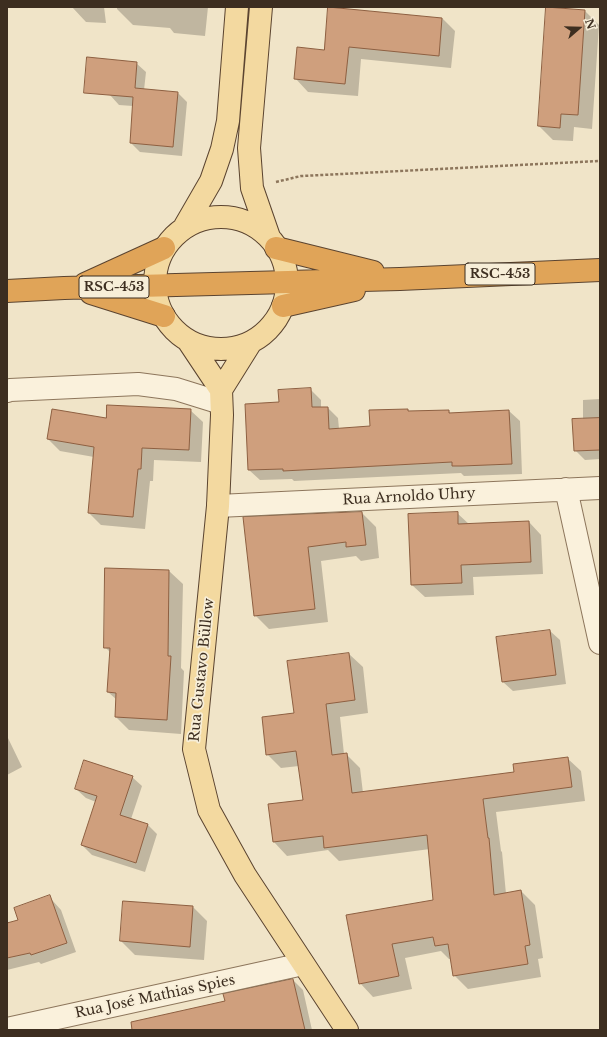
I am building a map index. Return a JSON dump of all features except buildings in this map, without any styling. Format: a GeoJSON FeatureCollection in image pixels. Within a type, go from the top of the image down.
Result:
{"type":"FeatureCollection","features":[{"type":"Feature","properties":{"kind":"highway"},"geometry":{"type":"LineString","coordinates":[[273,242],[400,279]]}},
{"type":"Feature","properties":{"kind":"highway"},"geometry":{"type":"LineString","coordinates":[[74,288],[164,248]]}},
{"type":"Feature","properties":{"kind":"highway","name":"RSC-453"},"geometry":{"type":"LineString","coordinates":[[7,291],[400,279],[600,270]]}},
{"type":"Feature","properties":{"kind":"highway"},"geometry":{"type":"LineString","coordinates":[[283,306],[400,279]]}},
{"type":"Feature","properties":{"kind":"highway"},"geometry":{"type":"LineString","coordinates":[[74,288],[164,316]]}},
{"type":"Feature","properties":{"kind":"main road"},"geometry":{"type":"LineString","coordinates":[[186,226],[211,181],[222,149],[228,122],[237,7]]}},
{"type":"Feature","properties":{"kind":"main road"},"geometry":{"type":"LineString","coordinates":[[189,342],[206,348],[229,349],[251,342],[270,328],[283,306],[286,282],[282,257],[273,242],[252,188],[249,148],[261,7]]}},
{"type":"Feature","properties":{"kind":"main road"},"geometry":{"type":"LineString","coordinates":[[221,396],[189,342],[171,327],[164,316],[154,286],[160,255],[172,236],[191,222],[213,216],[229,216],[251,223],[273,242]]}},
{"type":"Feature","properties":{"kind":"main road"},"geometry":{"type":"LineString","coordinates":[[221,396],[251,342]]}},
{"type":"Feature","properties":{"kind":"main road","name":"Rua Gustavo Büllow"},"geometry":{"type":"LineString","coordinates":[[221,396],[222,415],[218,506],[194,749],[209,810],[245,875],[346,1030]]}},
{"type":"Feature","properties":{"kind":"street"},"geometry":{"type":"LineString","coordinates":[[7,391],[138,384],[221,396]]}},
{"type":"Feature","properties":{"kind":"street","name":"Rua Arnoldo Uhry"},"geometry":{"type":"LineString","coordinates":[[218,506],[600,488]]}},
{"type":"Feature","properties":{"kind":"street"},"geometry":{"type":"LineString","coordinates":[[566,489],[600,643]]}},
{"type":"Feature","properties":{"kind":"street","name":"Rua José Mathias Spies"},"geometry":{"type":"LineString","coordinates":[[7,1029],[303,964]]}},
{"type":"Feature","properties":{"kind":"path"},"geometry":{"type":"LineString","coordinates":[[252,188],[302,176],[600,161]]}}]}
